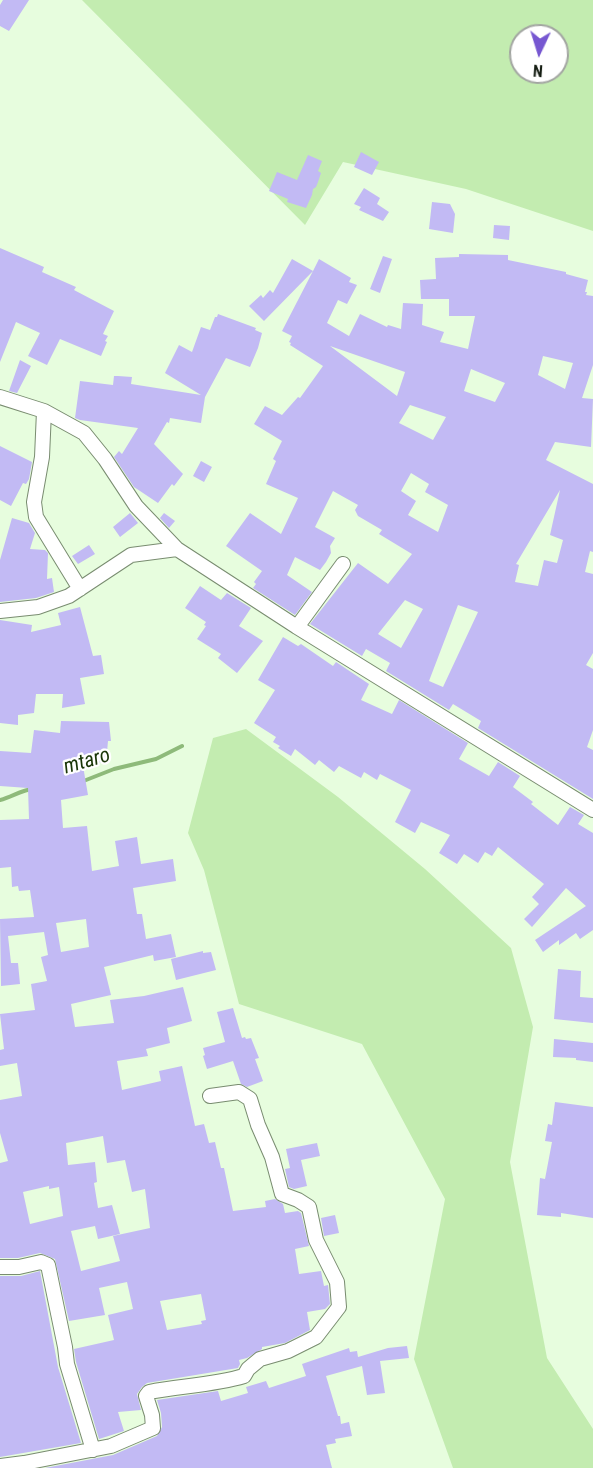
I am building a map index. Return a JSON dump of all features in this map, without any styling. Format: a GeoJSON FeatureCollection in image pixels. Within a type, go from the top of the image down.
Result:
{"type":"FeatureCollection","features":[{"type":"Feature","properties":{"kind":"street"},"geometry":{"type":"LineString","coordinates":[[0,397],[44,411],[84,433],[105,459],[136,506],[177,549],[297,627],[593,810]]}},
{"type":"Feature","properties":{"kind":"street"},"geometry":{"type":"LineString","coordinates":[[44,411],[42,457],[34,502],[36,518],[80,589]]}},
{"type":"Feature","properties":{"kind":"street"},"geometry":{"type":"LineString","coordinates":[[0,611],[38,607],[69,596],[131,555],[177,549]]}},
{"type":"Feature","properties":{"kind":"street"},"geometry":{"type":"LineString","coordinates":[[297,627],[343,564]]}},
{"type":"Feature","properties":{"kind":"street"},"geometry":{"type":"LineString","coordinates":[[0,1466],[111,1446],[153,1428],[152,1415],[146,1396],[149,1392],[244,1376],[248,1369],[260,1359],[288,1351],[316,1337],[339,1307],[337,1282],[316,1240],[309,1207],[282,1194],[272,1157],[250,1100],[239,1092],[210,1096]]}},
{"type":"Feature","properties":{"kind":"street"},"geometry":{"type":"LineString","coordinates":[[0,1267],[19,1267],[41,1262],[48,1265],[67,1364],[93,1450]]}},
{"type":"Feature","properties":{"kind":"green space"},"geometry":{"type":"Polygon","coordinates":[[[82,0],[593,0],[593,231],[466,189],[343,162],[305,225],[82,0]]]}},
{"type":"Feature","properties":{"kind":"green space"},"geometry":{"type":"Polygon","coordinates":[[[246,729],[338,797],[425,869],[511,948],[533,1027],[510,1162],[547,1358],[593,1429],[593,1468],[453,1468],[414,1359],[445,1199],[362,1044],[239,1004],[204,870],[188,833],[213,738],[246,729]]]}},
{"type":"Feature","properties":{"kind":"building"},"geometry":{"type":"Polygon","coordinates":[[[3,0],[29,0],[9,31],[0,26],[0,5],[3,0]]]}},
{"type":"Feature","properties":{"kind":"building"},"geometry":{"type":"Polygon","coordinates":[[[361,152],[379,162],[372,175],[354,167],[361,152]]]}},
{"type":"Feature","properties":{"kind":"building"},"geometry":{"type":"Polygon","coordinates":[[[308,155],[322,161],[318,171],[321,173],[318,182],[306,208],[287,202],[288,199],[269,191],[277,172],[297,180],[308,155]]]}},
{"type":"Feature","properties":{"kind":"building"},"geometry":{"type":"Polygon","coordinates":[[[364,188],[380,198],[377,204],[389,212],[383,221],[359,210],[361,207],[354,204],[364,188]]]}},
{"type":"Feature","properties":{"kind":"building"},"geometry":{"type":"Polygon","coordinates":[[[432,202],[450,204],[455,214],[453,233],[429,229],[432,202]]]}},
{"type":"Feature","properties":{"kind":"building"},"geometry":{"type":"Polygon","coordinates":[[[494,225],[510,226],[509,240],[493,238],[494,225]]]}},
{"type":"Feature","properties":{"kind":"building"},"geometry":{"type":"Polygon","coordinates":[[[0,248],[44,267],[42,272],[76,287],[74,290],[114,311],[103,334],[108,336],[101,356],[60,339],[47,365],[28,356],[40,333],[16,322],[0,362],[0,248]]]}},
{"type":"Feature","properties":{"kind":"building"},"geometry":{"type":"Polygon","coordinates":[[[459,254],[508,255],[508,260],[566,272],[566,274],[588,280],[585,292],[587,292],[586,295],[593,296],[593,365],[582,398],[593,399],[591,447],[555,442],[546,460],[593,484],[593,552],[590,551],[585,572],[593,574],[593,653],[586,665],[593,669],[593,730],[587,747],[593,750],[593,799],[478,728],[481,721],[453,704],[449,710],[386,671],[390,663],[366,649],[362,656],[310,624],[358,563],[388,584],[412,554],[379,534],[382,530],[358,516],[355,510],[358,505],[333,491],[315,527],[335,538],[330,546],[331,553],[326,562],[320,570],[295,557],[287,575],[312,592],[295,615],[253,588],[256,584],[254,582],[262,571],[226,546],[250,513],[281,534],[298,498],[266,484],[276,461],[273,459],[282,441],[254,424],[265,406],[282,415],[298,397],[300,398],[323,366],[290,345],[292,336],[282,331],[319,259],[351,278],[349,282],[357,285],[347,304],[338,300],[327,323],[349,336],[360,314],[387,327],[388,325],[401,329],[403,303],[423,304],[422,325],[444,332],[440,342],[468,349],[475,316],[449,316],[449,299],[421,299],[420,280],[436,279],[435,258],[459,257],[459,254]],[[330,346],[397,396],[405,372],[330,346]],[[543,356],[538,375],[565,389],[573,363],[543,356]],[[471,369],[464,391],[495,402],[505,383],[471,369]],[[410,405],[399,423],[433,440],[446,417],[410,405]],[[411,473],[401,491],[416,501],[408,515],[438,532],[448,505],[425,492],[429,484],[411,473]],[[560,490],[516,564],[519,565],[515,582],[538,586],[544,560],[557,563],[563,540],[550,535],[560,490]],[[405,600],[378,634],[401,648],[423,609],[405,600]],[[458,605],[429,681],[443,687],[478,612],[458,605]]]}},
{"type":"Feature","properties":{"kind":"building"},"geometry":{"type":"Polygon","coordinates":[[[383,256],[392,259],[380,293],[370,289],[383,256]]]}},
{"type":"Feature","properties":{"kind":"building"},"geometry":{"type":"Polygon","coordinates":[[[292,259],[313,271],[264,321],[249,306],[261,295],[263,298],[270,290],[273,293],[292,259]]]}},
{"type":"Feature","properties":{"kind":"building"},"geometry":{"type":"Polygon","coordinates":[[[218,314],[256,328],[255,330],[262,333],[258,348],[250,367],[226,358],[205,397],[201,423],[170,418],[169,423],[167,422],[154,444],[183,474],[174,486],[172,484],[158,503],[134,487],[114,457],[119,451],[122,454],[138,428],[75,418],[80,381],[113,385],[114,376],[132,377],[131,384],[201,395],[165,373],[179,345],[192,352],[201,327],[210,330],[218,314]]]}},
{"type":"Feature","properties":{"kind":"building"},"geometry":{"type":"Polygon","coordinates":[[[20,360],[31,366],[17,393],[9,391],[20,360]]]}},
{"type":"Feature","properties":{"kind":"building"},"geometry":{"type":"Polygon","coordinates":[[[0,446],[32,462],[29,479],[26,484],[23,483],[11,506],[0,500],[0,446]]]}},
{"type":"Feature","properties":{"kind":"building"},"geometry":{"type":"Polygon","coordinates":[[[201,461],[212,467],[204,482],[193,476],[201,461]]]}},
{"type":"Feature","properties":{"kind":"building"},"geometry":{"type":"Polygon","coordinates":[[[130,513],[138,523],[120,537],[113,527],[130,513]]]}},
{"type":"Feature","properties":{"kind":"building"},"geometry":{"type":"Polygon","coordinates":[[[164,513],[175,521],[169,528],[160,518],[164,513]]]}},
{"type":"Feature","properties":{"kind":"building"},"geometry":{"type":"Polygon","coordinates":[[[12,518],[29,523],[35,533],[30,549],[45,550],[48,553],[47,579],[52,578],[54,592],[36,598],[0,602],[0,560],[12,518]]]}},
{"type":"Feature","properties":{"kind":"building"},"geometry":{"type":"Polygon","coordinates":[[[89,545],[95,554],[78,564],[72,556],[89,545]]]}},
{"type":"Feature","properties":{"kind":"building"},"geometry":{"type":"Polygon","coordinates":[[[200,586],[221,600],[227,593],[251,608],[239,626],[263,641],[237,673],[218,658],[221,654],[197,639],[206,626],[204,625],[206,622],[185,608],[200,586]]]}},
{"type":"Feature","properties":{"kind":"building"},"geometry":{"type":"Polygon","coordinates":[[[80,607],[93,656],[101,655],[104,674],[80,678],[85,704],[62,708],[63,694],[36,694],[34,713],[18,715],[18,725],[0,723],[0,620],[32,625],[31,632],[61,625],[58,613],[80,607]]]}},
{"type":"Feature","properties":{"kind":"building"},"geometry":{"type":"Polygon","coordinates":[[[283,637],[298,646],[301,644],[333,666],[336,662],[369,684],[361,700],[392,714],[399,700],[468,743],[459,759],[489,776],[498,762],[520,776],[513,787],[558,825],[570,807],[584,815],[578,824],[593,833],[593,930],[580,939],[576,933],[559,945],[559,940],[543,952],[535,940],[586,906],[566,888],[532,927],[524,919],[539,904],[532,897],[544,884],[498,847],[492,856],[485,852],[478,863],[464,854],[457,864],[439,853],[450,835],[421,822],[415,833],[395,822],[411,790],[380,774],[377,780],[364,772],[361,778],[339,766],[334,772],[319,760],[315,765],[295,749],[291,756],[278,748],[280,746],[273,742],[276,737],[254,723],[275,690],[258,680],[283,637]]]}},
{"type":"Feature","properties":{"kind":"building"},"geometry":{"type":"Polygon","coordinates":[[[61,721],[109,722],[111,741],[108,741],[106,763],[92,762],[92,767],[83,766],[88,795],[61,800],[63,828],[87,826],[92,871],[119,866],[115,841],[137,837],[141,864],[173,859],[176,881],[133,888],[137,914],[142,914],[146,939],[171,934],[176,957],[154,961],[153,955],[104,967],[111,995],[71,1004],[75,1027],[114,1023],[110,1000],[144,996],[183,987],[192,1021],[167,1028],[170,1043],[146,1049],[148,1056],[117,1061],[122,1090],[161,1081],[159,1071],[182,1066],[195,1126],[204,1124],[209,1143],[215,1142],[221,1168],[224,1168],[233,1211],[266,1207],[265,1201],[275,1199],[283,1204],[285,1213],[298,1211],[301,1213],[309,1246],[295,1249],[299,1274],[321,1271],[324,1286],[328,1285],[330,1304],[325,1309],[307,1312],[310,1330],[285,1343],[262,1347],[247,1358],[239,1360],[238,1368],[147,1383],[137,1394],[141,1410],[118,1412],[124,1431],[99,1439],[74,1349],[114,1340],[108,1315],[133,1309],[127,1282],[99,1288],[105,1315],[69,1321],[55,1259],[40,1253],[18,1258],[0,1258],[0,1163],[8,1161],[0,1133],[0,1100],[22,1096],[17,1063],[0,1066],[0,1050],[4,1049],[0,1014],[35,1010],[31,984],[47,981],[41,957],[48,955],[44,932],[8,936],[11,963],[18,963],[20,984],[1,986],[0,919],[34,917],[30,890],[19,891],[18,886],[12,887],[11,867],[0,868],[0,820],[29,819],[28,788],[0,786],[0,751],[31,753],[34,730],[60,733],[61,721]],[[86,919],[56,923],[61,952],[89,947],[86,919]],[[103,1136],[66,1143],[68,1165],[95,1162],[97,1182],[94,1183],[98,1208],[112,1205],[120,1234],[98,1239],[95,1226],[71,1231],[81,1271],[120,1261],[113,1236],[150,1228],[145,1189],[132,1192],[125,1160],[107,1163],[103,1136]],[[49,1186],[23,1192],[30,1224],[63,1216],[59,1187],[49,1189],[49,1186]],[[201,1294],[160,1301],[167,1330],[202,1324],[201,1321],[206,1320],[201,1294]]]}},
{"type":"Feature","properties":{"kind":"building"},"geometry":{"type":"Polygon","coordinates":[[[203,951],[203,953],[211,952],[216,970],[176,980],[171,959],[203,951]]]}},
{"type":"Feature","properties":{"kind":"building"},"geometry":{"type":"Polygon","coordinates":[[[558,969],[581,971],[580,997],[593,998],[593,1023],[554,1019],[558,969]]]}},
{"type":"Feature","properties":{"kind":"building"},"geometry":{"type":"Polygon","coordinates":[[[233,1008],[242,1038],[251,1038],[259,1058],[255,1059],[263,1081],[247,1087],[241,1084],[233,1061],[207,1069],[203,1056],[205,1055],[203,1048],[225,1042],[217,1012],[233,1008]]]}},
{"type":"Feature","properties":{"kind":"building"},"geometry":{"type":"Polygon","coordinates":[[[554,1039],[593,1043],[593,1062],[576,1060],[576,1058],[553,1057],[554,1039]]]}},
{"type":"Feature","properties":{"kind":"building"},"geometry":{"type":"Polygon","coordinates":[[[555,1102],[593,1107],[593,1218],[561,1213],[561,1217],[537,1215],[540,1178],[545,1179],[552,1142],[545,1141],[548,1124],[552,1125],[555,1102]]]}},
{"type":"Feature","properties":{"kind":"building"},"geometry":{"type":"Polygon","coordinates":[[[317,1143],[320,1156],[301,1160],[307,1186],[294,1189],[289,1187],[285,1169],[290,1168],[286,1149],[317,1143]]]}},
{"type":"Feature","properties":{"kind":"building"},"geometry":{"type":"Polygon","coordinates":[[[335,1215],[339,1233],[324,1236],[321,1218],[335,1215]]]}},
{"type":"Feature","properties":{"kind":"building"},"geometry":{"type":"Polygon","coordinates":[[[40,1271],[58,1367],[81,1443],[0,1457],[0,1276],[21,1276],[40,1271]]]}},
{"type":"Feature","properties":{"kind":"building"},"geometry":{"type":"Polygon","coordinates":[[[407,1346],[409,1358],[380,1361],[385,1393],[367,1395],[362,1366],[326,1376],[341,1424],[349,1422],[352,1436],[335,1439],[336,1443],[326,1445],[332,1468],[45,1468],[113,1455],[157,1436],[162,1427],[157,1400],[218,1391],[221,1401],[248,1393],[246,1387],[266,1381],[269,1388],[306,1376],[302,1364],[349,1348],[350,1352],[357,1351],[358,1357],[388,1348],[407,1346]]]}},
{"type":"Feature","properties":{"kind":"waterway","name":"mtaro"},"geometry":{"type":"LineString","coordinates":[[81,782],[114,769],[156,759],[182,746]]}},
{"type":"Feature","properties":{"kind":"waterway","name":"mtaro"},"geometry":{"type":"LineString","coordinates":[[0,800],[33,789]]}}]}
